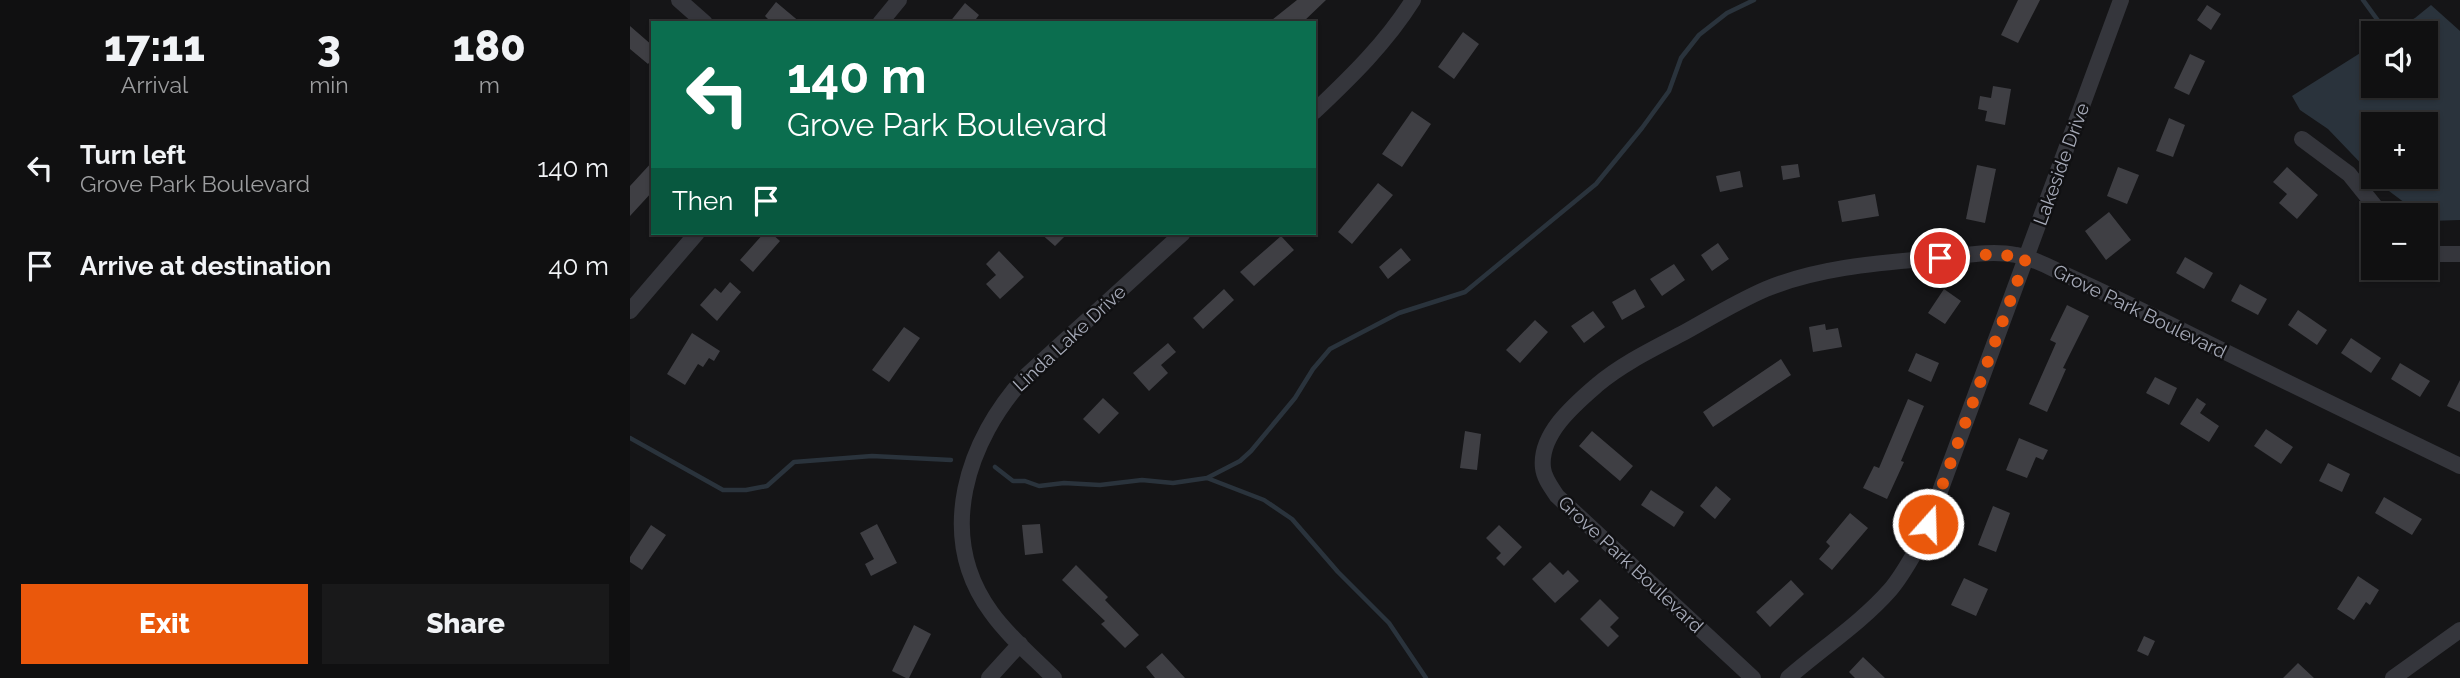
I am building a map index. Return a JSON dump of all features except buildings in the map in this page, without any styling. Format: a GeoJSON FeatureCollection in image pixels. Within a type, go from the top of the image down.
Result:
{"type":"FeatureCollection","features":[{"type":"Feature","properties":{"kind":"street"},"geometry":{"type":"LineString","coordinates":[[679,0],[703,21]]}},
{"type":"Feature","properties":{"kind":"street"},"geometry":{"type":"LineString","coordinates":[[882,21],[899,0]]}},
{"type":"Feature","properties":{"kind":"street"},"geometry":{"type":"LineString","coordinates":[[1316,110],[1367,62],[1396,27],[1413,0]]}},
{"type":"Feature","properties":{"kind":"street","name":"Lakeside Drive"},"geometry":{"type":"LineString","coordinates":[[1788,678],[1870,610],[1903,573],[1928,524],[2121,0]]}},
{"type":"Feature","properties":{"kind":"street"},"geometry":{"type":"LineString","coordinates":[[2302,139],[2349,174],[2372,203]]}},
{"type":"Feature","properties":{"kind":"street"},"geometry":{"type":"LineString","coordinates":[[630,311],[695,235]]}},
{"type":"Feature","properties":{"kind":"street","name":"Linda Lake Drive"},"geometry":{"type":"LineString","coordinates":[[1054,678],[990,611],[978,592],[965,558],[962,524],[964,498],[975,454],[999,408],[1026,376],[1181,235]]}},
{"type":"Feature","properties":{"kind":"street","name":"Grove Park Boulevard"},"geometry":{"type":"LineString","coordinates":[[1753,678],[1557,496],[1543,468],[1547,444],[1557,426],[1573,407],[1606,378],[1714,315],[1768,289],[1838,269],[1880,263],[1996,254],[2026,258],[2113,296],[2460,466]]}},
{"type":"Feature","properties":{"kind":"street"},"geometry":{"type":"LineString","coordinates":[[2438,254],[2460,254]]}},
{"type":"Feature","properties":{"kind":"street"},"geometry":{"type":"LineString","coordinates":[[2393,678],[2460,630]]}},
{"type":"Feature","properties":{"kind":"street"},"geometry":{"type":"LineString","coordinates":[[989,678],[1020,644]]}},
{"type":"Feature","properties":{"kind":"shaded area"},"geometry":{"type":"Polygon","coordinates":[[[2431,5],[2460,31],[2460,220],[2438,221],[2438,203],[2405,203],[2386,189],[2438,189],[2438,112],[2361,112],[2361,163],[2328,129],[2300,110],[2292,96],[2361,53],[2361,98],[2438,98],[2438,21],[2409,21],[2431,5]]]}},
{"type":"Feature","properties":{"kind":"waterway"},"geometry":{"type":"LineString","coordinates":[[995,467],[1013,481],[1025,481],[1039,486],[1064,483],[1100,485],[1142,480],[1173,483],[1207,478],[1240,461],[1295,398],[1313,369],[1330,349],[1399,313],[1465,292],[1596,184],[1669,91],[1681,58],[1699,35],[1727,13],[1754,0]]}},
{"type":"Feature","properties":{"kind":"waterway"},"geometry":{"type":"LineString","coordinates":[[2363,0],[2378,21]]}},
{"type":"Feature","properties":{"kind":"waterway"},"geometry":{"type":"LineString","coordinates":[[630,438],[723,490],[767,486],[794,462],[872,456],[951,460]]}},
{"type":"Feature","properties":{"kind":"waterway"},"geometry":{"type":"LineString","coordinates":[[1207,478],[1264,500],[1292,519],[1338,572],[1389,623],[1426,678]]}},
{"type":"Feature","properties":{"kind":"route"},"geometry":{"type":"LineString","coordinates":[[1928,524],[2026,258],[2015,254],[1940,258]]}}]}
